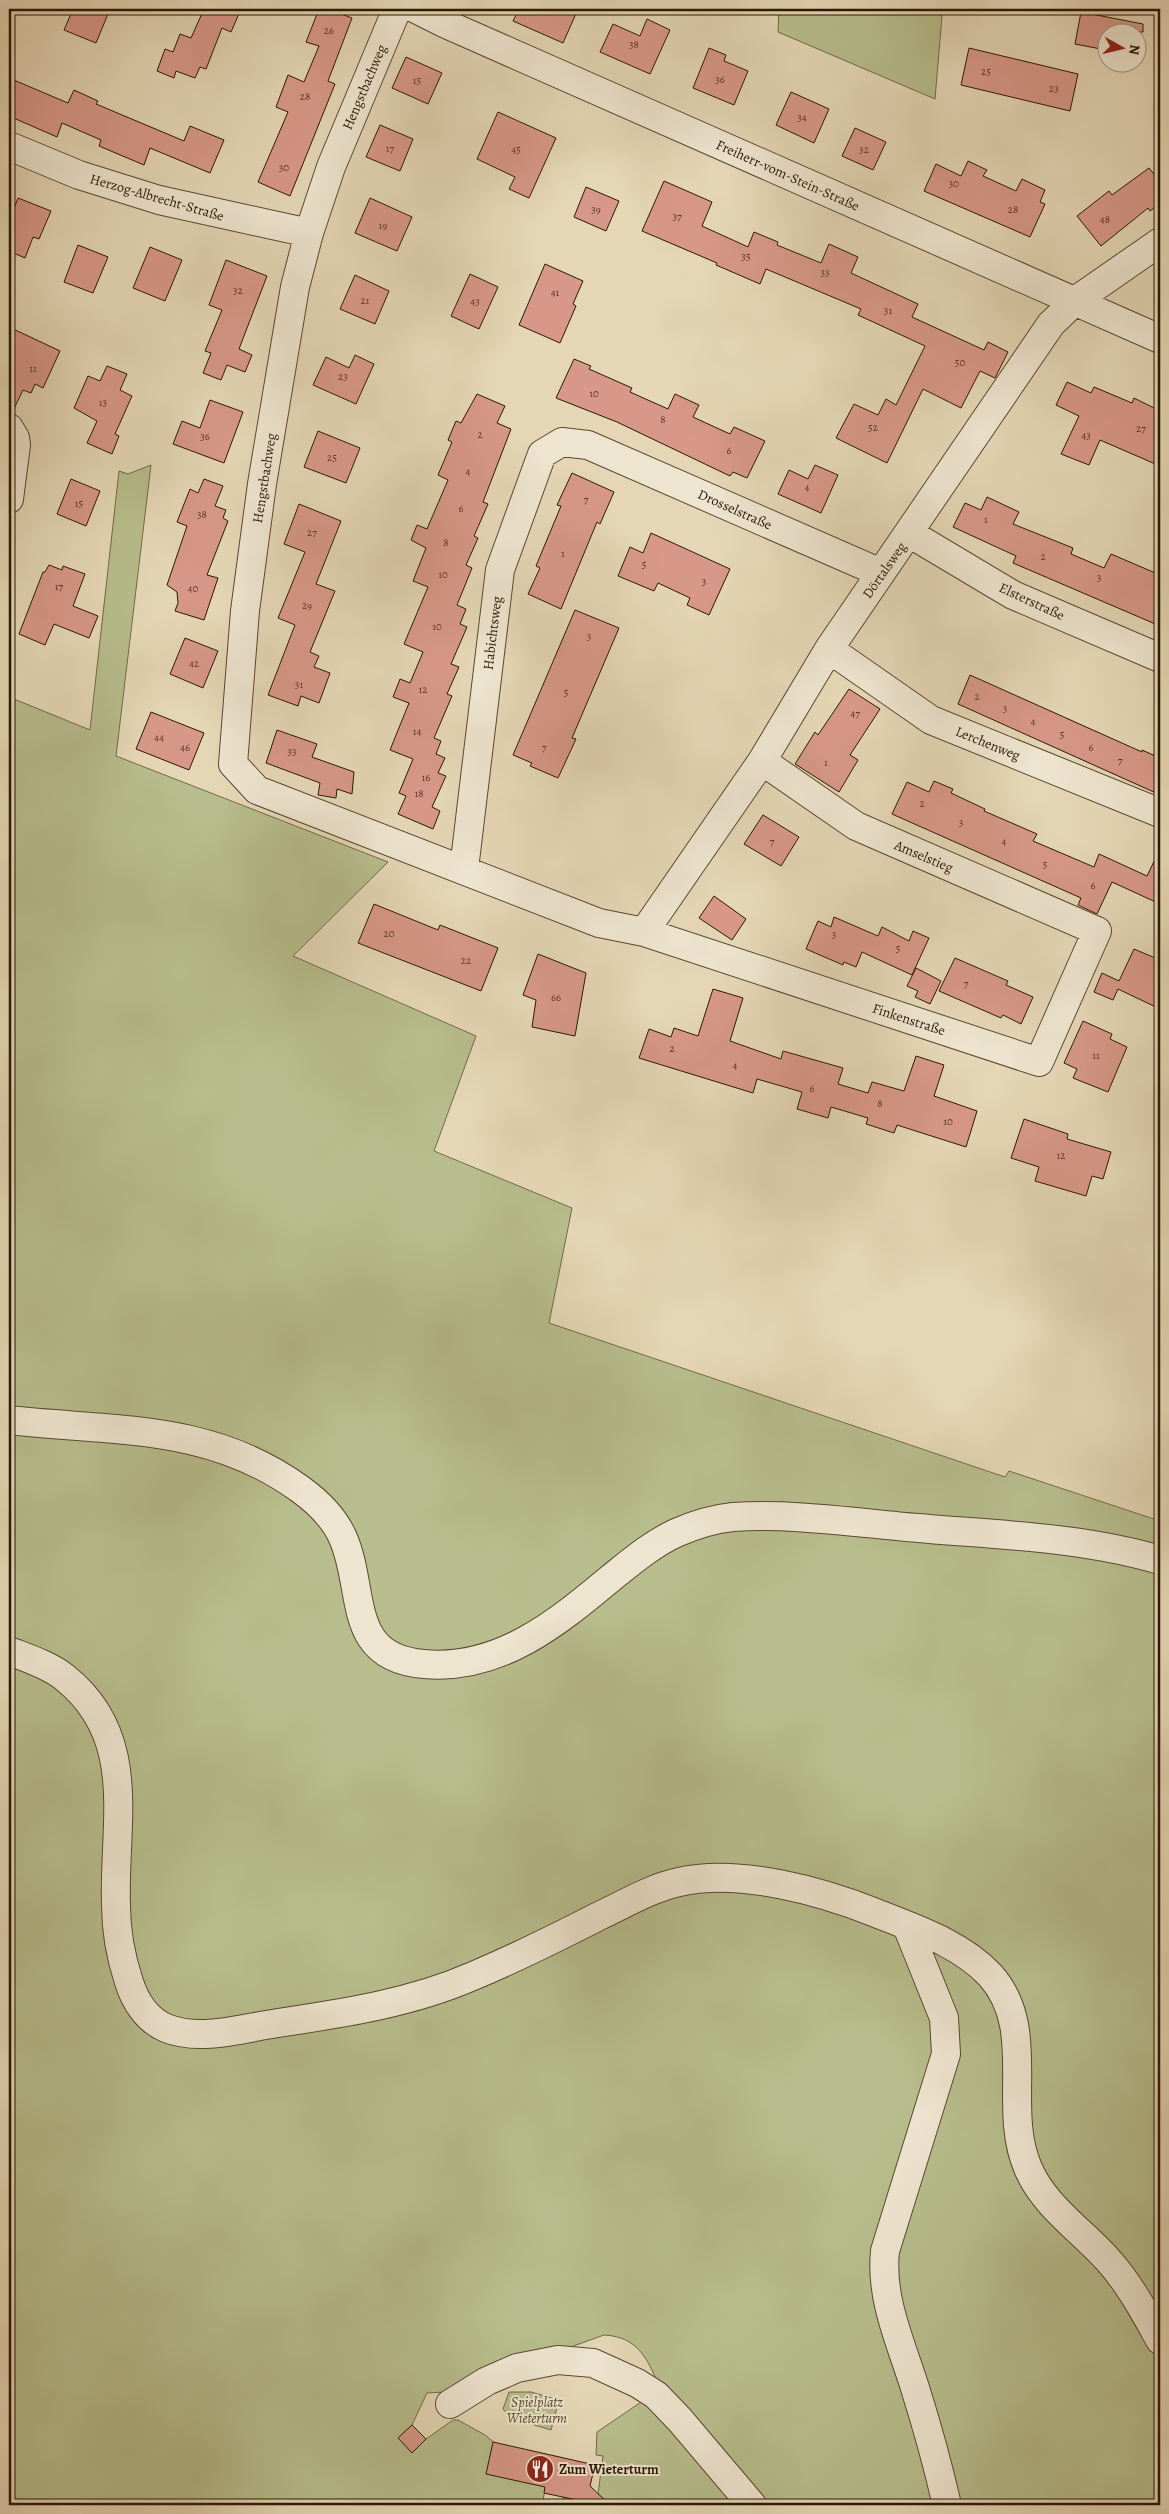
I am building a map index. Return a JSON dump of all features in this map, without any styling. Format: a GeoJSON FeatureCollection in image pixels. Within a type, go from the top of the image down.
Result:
{"type":"FeatureCollection","features":[{"type":"Feature","properties":{"kind":"street","name":"Hengstbachweg"},"geometry":{"type":"LineString","coordinates":[[397,9],[331,166],[309,233],[294,296],[261,490],[245,611],[233,764],[257,790],[413,852],[464,869]]}},
{"type":"Feature","properties":{"kind":"street","name":"Freiherr-vom-Stein-Straße"},"geometry":{"type":"LineString","coordinates":[[416,9],[446,24],[1160,339]]}},
{"type":"Feature","properties":{"kind":"street","name":"Herzog-Albrecht-Straße"},"geometry":{"type":"LineString","coordinates":[[9,146],[79,175],[158,200],[309,233]]}},
{"type":"Feature","properties":{"kind":"street","name":"Dörtalsweg"},"geometry":{"type":"LineString","coordinates":[[644,932],[762,761],[829,649],[1051,324],[1075,301],[1160,242]]}},
{"type":"Feature","properties":{"kind":"street"},"geometry":{"type":"LineString","coordinates":[[9,428],[15,438],[16,445],[9,499]]}},
{"type":"Feature","properties":{"kind":"street","name":"Habichtsweg"},"geometry":{"type":"LineString","coordinates":[[464,869],[500,570],[542,454],[562,442],[588,445]]}},
{"type":"Feature","properties":{"kind":"street","name":"Drosselstraße"},"geometry":{"type":"LineString","coordinates":[[588,445],[881,573]]}},
{"type":"Feature","properties":{"kind":"street","name":"Elsterstraße"},"geometry":{"type":"LineString","coordinates":[[910,533],[1013,595],[1160,658]]}},
{"type":"Feature","properties":{"kind":"street","name":"Lerchenweg"},"geometry":{"type":"LineString","coordinates":[[829,649],[931,720],[1160,813]]}},
{"type":"Feature","properties":{"kind":"street","name":"Amselstieg"},"geometry":{"type":"LineString","coordinates":[[762,761],[856,826],[1096,931]]}},
{"type":"Feature","properties":{"kind":"street"},"geometry":{"type":"LineString","coordinates":[[464,869],[599,922],[644,932]]}},
{"type":"Feature","properties":{"kind":"street","name":"Finkenstraße"},"geometry":{"type":"LineString","coordinates":[[644,932],[1039,1062],[1096,931]]}},
{"type":"Feature","properties":{"kind":"street"},"geometry":{"type":"LineString","coordinates":[[9,1420],[149,1432],[189,1438],[231,1451],[278,1474],[321,1506],[342,1534],[360,1615],[372,1640],[396,1657],[421,1664],[440,1665],[470,1662],[510,1649],[556,1622],[639,1556],[673,1534],[702,1523],[729,1518],[760,1517],[848,1522],[1058,1541],[1118,1549],[1160,1560]]}},
{"type":"Feature","properties":{"kind":"street"},"geometry":{"type":"LineString","coordinates":[[9,1651],[46,1666],[64,1676],[86,1700],[106,1733],[115,1758],[119,1782],[116,1907],[123,1960],[137,2002],[158,2024],[177,2032],[207,2033],[345,2014],[427,1994],[476,1975],[653,1891],[691,1880],[734,1879],[803,1890],[837,1899],[907,1926],[963,1952],[991,1977],[1001,1990],[1011,2012],[1016,2036],[1016,2110],[1022,2150],[1028,2169],[1040,2189],[1052,2203],[1111,2264],[1130,2290],[1160,2340]]}},
{"type":"Feature","properties":{"kind":"street"},"geometry":{"type":"LineString","coordinates":[[907,1926],[944,2018],[946,2054],[885,2251],[884,2277],[889,2309],[926,2423],[947,2505]]}},
{"type":"Feature","properties":{"kind":"street"},"geometry":{"type":"LineString","coordinates":[[450,2404],[487,2380],[517,2368],[558,2360],[593,2364],[656,2395],[752,2505]]}},
{"type":"Feature","properties":{"kind":"green space"},"geometry":{"type":"Polygon","coordinates":[[[779,9],[930,9],[942,16],[935,99],[778,32],[779,9]]]}},
{"type":"Feature","properties":{"kind":"green space"},"geometry":{"type":"Polygon","coordinates":[[[151,465],[116,756],[388,862],[293,956],[476,1036],[434,1151],[572,1208],[549,1323],[1005,1477],[1009,1471],[1160,1521],[1160,2505],[610,2505],[598,2494],[603,2456],[596,2455],[597,2432],[647,2398],[662,2392],[647,2361],[635,2346],[617,2337],[604,2335],[446,2392],[427,2393],[412,2425],[398,2438],[412,2452],[426,2439],[453,2420],[458,2420],[485,2435],[546,2485],[542,2505],[9,2505],[9,697],[90,730],[119,471],[128,474],[151,465]]]}},
{"type":"Feature","properties":{"kind":"green space","name":"Spielplatz Wieterturm"},"geometry":{"type":"Polygon","coordinates":[[[509,2392],[531,2392],[559,2400],[551,2430],[511,2418],[503,2409],[509,2392]]]}},
{"type":"Feature","properties":{"kind":"green space"},"geometry":{"type":"Polygon","coordinates":[[[563,2497],[587,2502],[591,2505],[561,2505],[563,2497]]]}},
{"type":"Feature","properties":{"kind":"building"},"geometry":{"type":"Polygon","coordinates":[[[73,9],[110,9],[96,43],[64,30],[73,9]]]}},
{"type":"Feature","properties":{"kind":"building"},"geometry":{"type":"Polygon","coordinates":[[[204,9],[241,9],[231,32],[222,28],[206,69],[200,67],[195,78],[176,71],[174,78],[157,71],[165,49],[173,52],[180,34],[191,38],[204,9]]]}},
{"type":"Feature","properties":{"kind":"building"},"geometry":{"type":"Polygon","coordinates":[[[319,9],[328,9],[352,18],[328,81],[335,84],[290,196],[258,182],[288,112],[276,107],[288,75],[304,82],[319,46],[306,42],[319,9]]]}},
{"type":"Feature","properties":{"kind":"building"},"geometry":{"type":"Polygon","coordinates":[[[519,9],[578,9],[563,43],[513,21],[519,9]]]}},
{"type":"Feature","properties":{"kind":"building"},"geometry":{"type":"Polygon","coordinates":[[[1081,12],[1133,22],[1096,22],[1096,48],[1075,44],[1081,12]]]}},
{"type":"Feature","properties":{"kind":"building"},"geometry":{"type":"Polygon","coordinates":[[[647,19],[670,30],[650,74],[600,52],[613,24],[640,36],[647,19]]]}},
{"type":"Feature","properties":{"kind":"building"},"geometry":{"type":"Polygon","coordinates":[[[709,48],[726,55],[724,61],[748,71],[734,105],[693,88],[709,48]]]}},
{"type":"Feature","properties":{"kind":"building"},"geometry":{"type":"Polygon","coordinates":[[[969,48],[1078,74],[1070,111],[961,85],[969,48]]]}},
{"type":"Feature","properties":{"kind":"building"},"geometry":{"type":"Polygon","coordinates":[[[406,57],[442,73],[428,104],[392,88],[406,57]]]}},
{"type":"Feature","properties":{"kind":"building"},"geometry":{"type":"Polygon","coordinates":[[[9,78],[68,103],[74,90],[98,101],[96,104],[184,141],[190,126],[224,140],[210,173],[150,148],[144,165],[99,146],[101,140],[62,123],[57,137],[9,116],[9,78]]]}},
{"type":"Feature","properties":{"kind":"building"},"geometry":{"type":"Polygon","coordinates":[[[791,92],[829,109],[814,143],[776,125],[791,92]]]}},
{"type":"Feature","properties":{"kind":"building"},"geometry":{"type":"Polygon","coordinates":[[[498,112],[556,138],[529,198],[509,189],[515,177],[477,159],[498,112]]]}},
{"type":"Feature","properties":{"kind":"building"},"geometry":{"type":"Polygon","coordinates":[[[380,125],[413,139],[400,171],[366,157],[380,125]]]}},
{"type":"Feature","properties":{"kind":"building"},"geometry":{"type":"Polygon","coordinates":[[[855,128],[886,142],[873,170],[842,156],[855,128]]]}},
{"type":"Feature","properties":{"kind":"building"},"geometry":{"type":"Polygon","coordinates":[[[968,161],[987,170],[983,176],[1016,191],[1022,179],[1045,190],[1040,202],[1045,204],[1030,237],[924,191],[936,164],[961,176],[968,161]]]}},
{"type":"Feature","properties":{"kind":"building"},"geometry":{"type":"Polygon","coordinates":[[[1149,168],[1154,174],[1160,169],[1160,203],[1150,211],[1148,208],[1101,246],[1077,216],[1109,191],[1112,195],[1149,168]]]}},
{"type":"Feature","properties":{"kind":"building"},"geometry":{"type":"Polygon","coordinates":[[[664,181],[712,202],[702,226],[748,247],[754,232],[778,242],[777,245],[821,263],[829,244],[858,257],[851,273],[918,304],[912,317],[984,350],[988,342],[1008,352],[995,378],[980,371],[961,408],[923,389],[887,463],[836,438],[854,404],[878,415],[886,399],[896,405],[925,346],[858,315],[861,309],[766,269],[760,284],[716,265],[717,263],[642,231],[664,181]]]}},
{"type":"Feature","properties":{"kind":"building"},"geometry":{"type":"Polygon","coordinates":[[[586,187],[619,201],[606,231],[574,217],[586,187]]]}},
{"type":"Feature","properties":{"kind":"building"},"geometry":{"type":"Polygon","coordinates":[[[18,198],[51,211],[39,239],[33,237],[25,258],[9,251],[9,222],[18,198]]]}},
{"type":"Feature","properties":{"kind":"building"},"geometry":{"type":"Polygon","coordinates":[[[370,198],[412,217],[397,251],[355,233],[370,198]]]}},
{"type":"Feature","properties":{"kind":"building"},"geometry":{"type":"Polygon","coordinates":[[[78,245],[108,257],[93,293],[64,282],[78,245]]]}},
{"type":"Feature","properties":{"kind":"building"},"geometry":{"type":"Polygon","coordinates":[[[150,247],[182,260],[165,301],[133,288],[150,247]]]}},
{"type":"Feature","properties":{"kind":"building"},"geometry":{"type":"Polygon","coordinates":[[[226,260],[267,276],[239,349],[252,355],[245,372],[227,365],[221,380],[203,373],[211,353],[205,351],[222,310],[209,305],[226,260]]]}},
{"type":"Feature","properties":{"kind":"building"},"geometry":{"type":"Polygon","coordinates":[[[545,264],[583,281],[573,304],[576,306],[560,343],[519,325],[545,264]]]}},
{"type":"Feature","properties":{"kind":"building"},"geometry":{"type":"Polygon","coordinates":[[[470,274],[498,287],[479,329],[451,316],[470,274]]]}},
{"type":"Feature","properties":{"kind":"building"},"geometry":{"type":"Polygon","coordinates":[[[355,275],[389,291],[375,324],[340,309],[355,275]]]}},
{"type":"Feature","properties":{"kind":"building"},"geometry":{"type":"Polygon","coordinates":[[[9,327],[60,351],[43,388],[35,384],[31,393],[23,390],[12,413],[9,412],[9,327]]]}},
{"type":"Feature","properties":{"kind":"building"},"geometry":{"type":"Polygon","coordinates":[[[355,355],[374,364],[356,404],[313,385],[326,357],[349,368],[355,355]]]}},
{"type":"Feature","properties":{"kind":"building"},"geometry":{"type":"Polygon","coordinates":[[[574,359],[591,366],[589,369],[632,388],[630,392],[668,409],[675,394],[699,405],[693,417],[730,434],[734,427],[765,441],[747,478],[733,472],[730,476],[617,422],[556,398],[574,359]]]}},
{"type":"Feature","properties":{"kind":"building"},"geometry":{"type":"Polygon","coordinates":[[[107,366],[127,374],[120,390],[132,396],[115,434],[119,436],[112,454],[87,443],[97,421],[74,408],[88,376],[100,381],[107,366]]]}},
{"type":"Feature","properties":{"kind":"building"},"geometry":{"type":"Polygon","coordinates":[[[1067,382],[1091,393],[1094,387],[1132,403],[1134,398],[1160,411],[1160,466],[1100,440],[1089,465],[1061,454],[1079,416],[1056,405],[1067,382]]]}},
{"type":"Feature","properties":{"kind":"building"},"geometry":{"type":"Polygon","coordinates":[[[477,394],[505,406],[497,423],[511,429],[483,502],[488,504],[474,536],[478,538],[466,565],[472,568],[457,605],[466,609],[460,624],[467,627],[451,664],[459,667],[447,694],[452,696],[434,738],[441,741],[436,754],[445,758],[438,773],[446,776],[432,807],[440,811],[433,829],[398,814],[406,796],[399,793],[413,759],[390,750],[409,703],[393,697],[400,679],[410,683],[423,652],[404,644],[428,587],[413,581],[426,548],[411,540],[417,525],[427,529],[448,480],[438,475],[452,442],[448,440],[456,421],[461,423],[477,394]]]}},
{"type":"Feature","properties":{"kind":"building"},"geometry":{"type":"Polygon","coordinates":[[[210,400],[243,412],[224,463],[173,444],[182,421],[200,428],[210,400]]]}},
{"type":"Feature","properties":{"kind":"building"},"geometry":{"type":"Polygon","coordinates":[[[318,431],[360,448],[346,483],[304,467],[318,431]]]}},
{"type":"Feature","properties":{"kind":"building"},"geometry":{"type":"Polygon","coordinates":[[[815,465],[838,475],[821,513],[778,494],[789,470],[808,479],[815,465]]]}},
{"type":"Feature","properties":{"kind":"building"},"geometry":{"type":"Polygon","coordinates":[[[572,473],[614,492],[600,524],[597,522],[561,609],[528,594],[540,568],[536,566],[561,506],[557,505],[572,473]]]}},
{"type":"Feature","properties":{"kind":"building"},"geometry":{"type":"Polygon","coordinates":[[[71,479],[100,491],[86,526],[57,514],[71,479]]]}},
{"type":"Feature","properties":{"kind":"building"},"geometry":{"type":"Polygon","coordinates":[[[204,479],[223,486],[215,506],[226,510],[223,518],[228,521],[207,575],[218,578],[204,620],[175,611],[178,603],[177,592],[167,585],[187,526],[177,522],[190,489],[198,493],[204,479]]]}},
{"type":"Feature","properties":{"kind":"building"},"geometry":{"type":"Polygon","coordinates":[[[987,497],[1019,512],[1013,524],[1073,548],[1071,554],[1104,568],[1111,554],[1160,575],[1160,626],[1013,563],[1016,556],[953,527],[965,503],[981,510],[987,497]]]}},
{"type":"Feature","properties":{"kind":"building"},"geometry":{"type":"Polygon","coordinates":[[[299,504],[341,521],[316,584],[335,591],[310,652],[319,656],[314,667],[330,673],[319,703],[301,696],[298,706],[268,695],[295,625],[278,618],[305,552],[284,544],[299,504]]]}},
{"type":"Feature","properties":{"kind":"building"},"geometry":{"type":"Polygon","coordinates":[[[651,533],[730,569],[709,615],[687,605],[690,598],[658,583],[654,591],[618,576],[630,547],[643,553],[651,533]]]}},
{"type":"Feature","properties":{"kind":"building"},"geometry":{"type":"Polygon","coordinates":[[[49,565],[62,570],[63,566],[85,574],[73,606],[98,616],[89,638],[54,624],[45,645],[19,634],[43,572],[45,572],[49,565]]]}},
{"type":"Feature","properties":{"kind":"building"},"geometry":{"type":"Polygon","coordinates":[[[575,610],[619,628],[572,738],[576,739],[558,778],[530,766],[532,763],[513,755],[575,610]]]}},
{"type":"Feature","properties":{"kind":"building"},"geometry":{"type":"Polygon","coordinates":[[[185,638],[218,651],[203,688],[170,674],[185,638]]]}},
{"type":"Feature","properties":{"kind":"building"},"geometry":{"type":"Polygon","coordinates":[[[970,675],[1142,752],[1142,750],[1160,758],[1160,784],[1156,793],[958,704],[970,675]]]}},
{"type":"Feature","properties":{"kind":"building"},"geometry":{"type":"Polygon","coordinates":[[[849,689],[880,709],[850,755],[858,760],[839,792],[795,764],[815,732],[818,735],[849,689]]]}},
{"type":"Feature","properties":{"kind":"building"},"geometry":{"type":"Polygon","coordinates":[[[151,712],[204,733],[189,770],[136,749],[151,712]]]}},
{"type":"Feature","properties":{"kind":"building"},"geometry":{"type":"Polygon","coordinates":[[[277,730],[317,744],[312,757],[354,772],[352,794],[337,789],[336,798],[318,795],[320,783],[266,763],[277,730]]]}},
{"type":"Feature","properties":{"kind":"building"},"geometry":{"type":"Polygon","coordinates":[[[934,781],[953,789],[951,793],[985,809],[984,811],[1037,834],[1033,841],[1094,867],[1099,854],[1147,876],[1160,849],[1160,904],[1112,882],[1097,914],[1078,905],[1081,898],[892,814],[907,782],[929,792],[934,781]]]}},
{"type":"Feature","properties":{"kind":"building"},"geometry":{"type":"Polygon","coordinates":[[[763,815],[799,837],[781,866],[744,844],[763,815]]]}},
{"type":"Feature","properties":{"kind":"building"},"geometry":{"type":"Polygon","coordinates":[[[714,896],[746,919],[732,940],[699,918],[714,896]]]}},
{"type":"Feature","properties":{"kind":"building"},"geometry":{"type":"Polygon","coordinates":[[[374,904],[438,930],[440,925],[498,948],[481,991],[358,943],[374,904]]]}},
{"type":"Feature","properties":{"kind":"building"},"geometry":{"type":"Polygon","coordinates":[[[834,917],[878,936],[882,927],[909,941],[913,931],[929,938],[912,975],[862,952],[856,967],[844,962],[843,965],[806,949],[818,921],[831,927],[834,917]]]}},
{"type":"Feature","properties":{"kind":"building"},"geometry":{"type":"Polygon","coordinates":[[[1134,949],[1160,960],[1160,1009],[1118,989],[1113,1000],[1094,992],[1102,973],[1119,981],[1134,949]]]}},
{"type":"Feature","properties":{"kind":"building"},"geometry":{"type":"Polygon","coordinates":[[[538,954],[586,973],[575,1036],[532,1027],[536,1000],[523,995],[538,954]]]}},
{"type":"Feature","properties":{"kind":"building"},"geometry":{"type":"Polygon","coordinates":[[[955,958],[1008,981],[1006,985],[1033,997],[1021,1024],[1003,1015],[1001,1018],[939,991],[955,958]]]}},
{"type":"Feature","properties":{"kind":"building"},"geometry":{"type":"Polygon","coordinates":[[[916,968],[941,981],[930,1004],[915,997],[918,991],[907,986],[916,968]]]}},
{"type":"Feature","properties":{"kind":"building"},"geometry":{"type":"Polygon","coordinates":[[[713,989],[743,998],[730,1041],[781,1059],[783,1051],[843,1068],[838,1084],[868,1093],[872,1082],[904,1091],[916,1056],[944,1065],[934,1096],[977,1111],[966,1147],[897,1125],[894,1133],[866,1124],[868,1118],[831,1107],[828,1118],[797,1109],[802,1092],[757,1079],[753,1093],[639,1058],[649,1029],[671,1037],[674,1028],[698,1036],[713,989]]]}},
{"type":"Feature","properties":{"kind":"building"},"geometry":{"type":"Polygon","coordinates":[[[1083,1021],[1112,1034],[1110,1039],[1127,1047],[1108,1092],[1073,1078],[1077,1069],[1064,1063],[1083,1021]]]}},
{"type":"Feature","properties":{"kind":"building"},"geometry":{"type":"Polygon","coordinates":[[[1024,1119],[1068,1134],[1067,1139],[1111,1152],[1103,1179],[1092,1176],[1086,1196],[1035,1181],[1039,1167],[1011,1158],[1024,1119]]]}},
{"type":"Feature","properties":{"kind":"building"},"geometry":{"type":"Polygon","coordinates":[[[412,2425],[426,2439],[412,2453],[398,2438],[412,2425]]]}},
{"type":"Feature","properties":{"kind":"building","name":"Zum Wieterturm"},"geometry":{"type":"Polygon","coordinates":[[[493,2442],[595,2465],[590,2486],[610,2505],[600,2505],[544,2493],[545,2487],[486,2474],[493,2442]]]}},
{"type":"Feature","properties":{"kind":"place","name":"Zum Wieterturm"},"geometry":{"type":"Point","coordinates":[540,2469]}}]}
